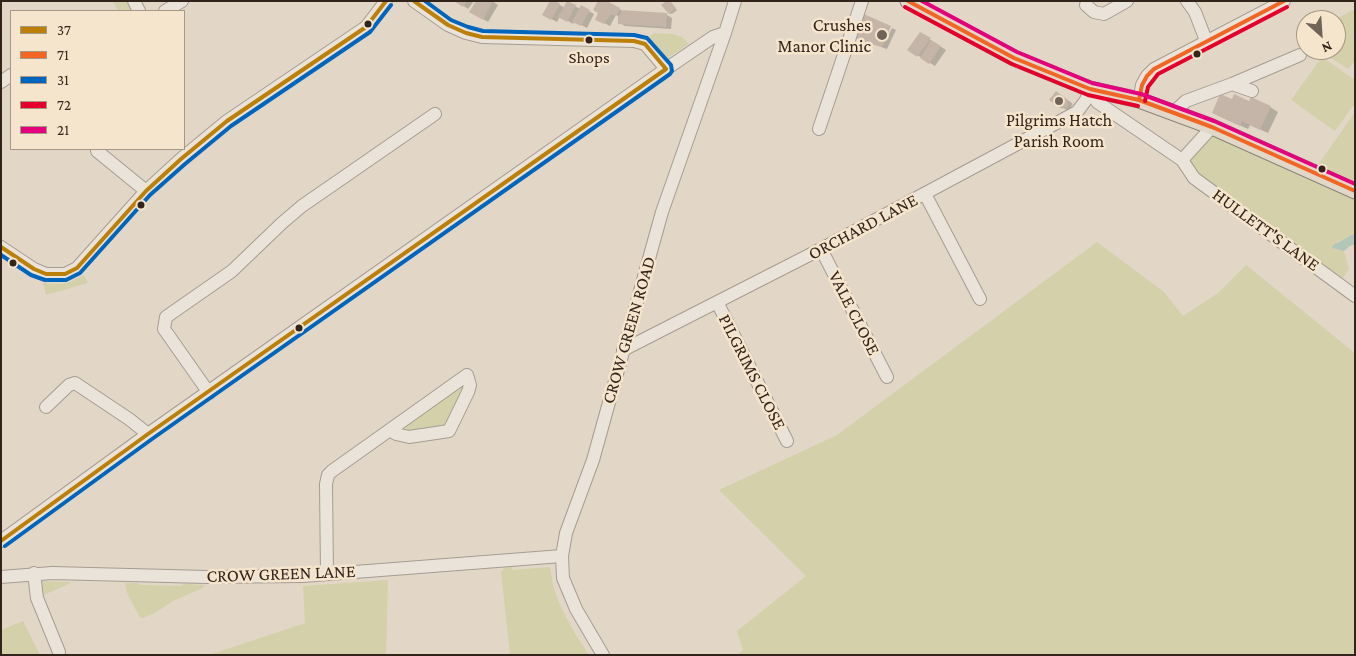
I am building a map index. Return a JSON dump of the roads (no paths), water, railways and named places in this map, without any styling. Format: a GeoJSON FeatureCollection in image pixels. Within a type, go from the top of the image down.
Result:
{"type":"FeatureCollection","features":[{"type":"Feature","properties":{"kind":"main road"},"geometry":{"type":"LineString","coordinates":[[908,1],[1001,52],[1090,89],[1139,100],[1174,112],[1355,191]]}},
{"type":"Feature","properties":{"kind":"street"},"geometry":{"type":"LineString","coordinates":[[167,10],[182,1]]}},
{"type":"Feature","properties":{"kind":"street"},"geometry":{"type":"LineString","coordinates":[[1,247],[34,269],[51,274],[65,274],[82,263],[146,191],[181,159],[227,121],[366,27],[386,1]]}},
{"type":"Feature","properties":{"kind":"street"},"geometry":{"type":"LineString","coordinates":[[414,1],[448,25],[466,33],[482,37],[634,41],[644,44],[666,69]]}},
{"type":"Feature","properties":{"kind":"street","name":"CROW GREEN ROAD"},"geometry":{"type":"LineString","coordinates":[[603,655],[576,609],[563,578],[562,556],[566,533],[593,460],[662,212],[726,33],[735,1]]}},
{"type":"Feature","properties":{"kind":"street"},"geometry":{"type":"LineString","coordinates":[[819,129],[862,1]]}},
{"type":"Feature","properties":{"kind":"street"},"geometry":{"type":"LineString","coordinates":[[1086,5],[1094,12],[1104,14],[1127,1]]}},
{"type":"Feature","properties":{"kind":"street"},"geometry":{"type":"LineString","coordinates":[[1186,1],[1195,12],[1207,43]]}},
{"type":"Feature","properties":{"kind":"street"},"geometry":{"type":"LineString","coordinates":[[1139,100],[1142,85],[1154,69],[1207,43],[1284,1]]}},
{"type":"Feature","properties":{"kind":"street"},"geometry":{"type":"LineString","coordinates":[[1,541],[148,434],[209,393],[666,69],[713,37],[726,33]]}},
{"type":"Feature","properties":{"kind":"street"},"geometry":{"type":"LineString","coordinates":[[1174,112],[1186,101],[1296,57]]}},
{"type":"Feature","properties":{"kind":"street"},"geometry":{"type":"LineString","coordinates":[[1232,84],[1252,91]]}},
{"type":"Feature","properties":{"kind":"street","name":"HULLETT'S LANE"},"geometry":{"type":"LineString","coordinates":[[1090,89],[1097,102],[1182,160],[1194,178],[1355,296]]}},
{"type":"Feature","properties":{"kind":"street","name":"ORCHARD LANE"},"geometry":{"type":"LineString","coordinates":[[623,350],[925,194],[1077,112],[1086,100],[1090,89]]}},
{"type":"Feature","properties":{"kind":"street"},"geometry":{"type":"LineString","coordinates":[[209,393],[164,329],[166,317],[232,271],[302,206],[434,114]]}},
{"type":"Feature","properties":{"kind":"street"},"geometry":{"type":"LineString","coordinates":[[1182,160],[1212,127]]}},
{"type":"Feature","properties":{"kind":"street"},"geometry":{"type":"LineString","coordinates":[[97,151],[146,191]]}},
{"type":"Feature","properties":{"kind":"street"},"geometry":{"type":"LineString","coordinates":[[925,194],[980,298]]}},
{"type":"Feature","properties":{"kind":"street","name":"VALE CLOSE"},"geometry":{"type":"LineString","coordinates":[[820,249],[887,377]]}},
{"type":"Feature","properties":{"kind":"street","name":"PILGRIMS CLOSE"},"geometry":{"type":"LineString","coordinates":[[717,302],[787,441]]}},
{"type":"Feature","properties":{"kind":"street"},"geometry":{"type":"LineString","coordinates":[[327,574],[327,477],[332,471],[467,374],[470,385],[468,392],[449,431],[409,436],[396,434],[390,430]]}},
{"type":"Feature","properties":{"kind":"street"},"geometry":{"type":"LineString","coordinates":[[46,407],[69,385],[75,383],[148,434]]}},
{"type":"Feature","properties":{"kind":"street","name":"CROW GREEN LANE"},"geometry":{"type":"LineString","coordinates":[[1,577],[34,573],[241,577],[327,574],[562,556]]}},
{"type":"Feature","properties":{"kind":"street"},"geometry":{"type":"LineString","coordinates":[[34,573],[37,598],[59,652]]}},
{"type":"Feature","properties":{"kind":"place","name":"Crushes Manor Clinic"},"geometry":{"type":"Point","coordinates":[882,35]}},
{"type":"Feature","properties":{"kind":"place","name":"Shops"},"geometry":{"type":"Point","coordinates":[589,40]}},
{"type":"Feature","properties":{"kind":"place","name":"Pilgrims Hatch Parish Room"},"geometry":{"type":"Point","coordinates":[1059,101]}}]}
